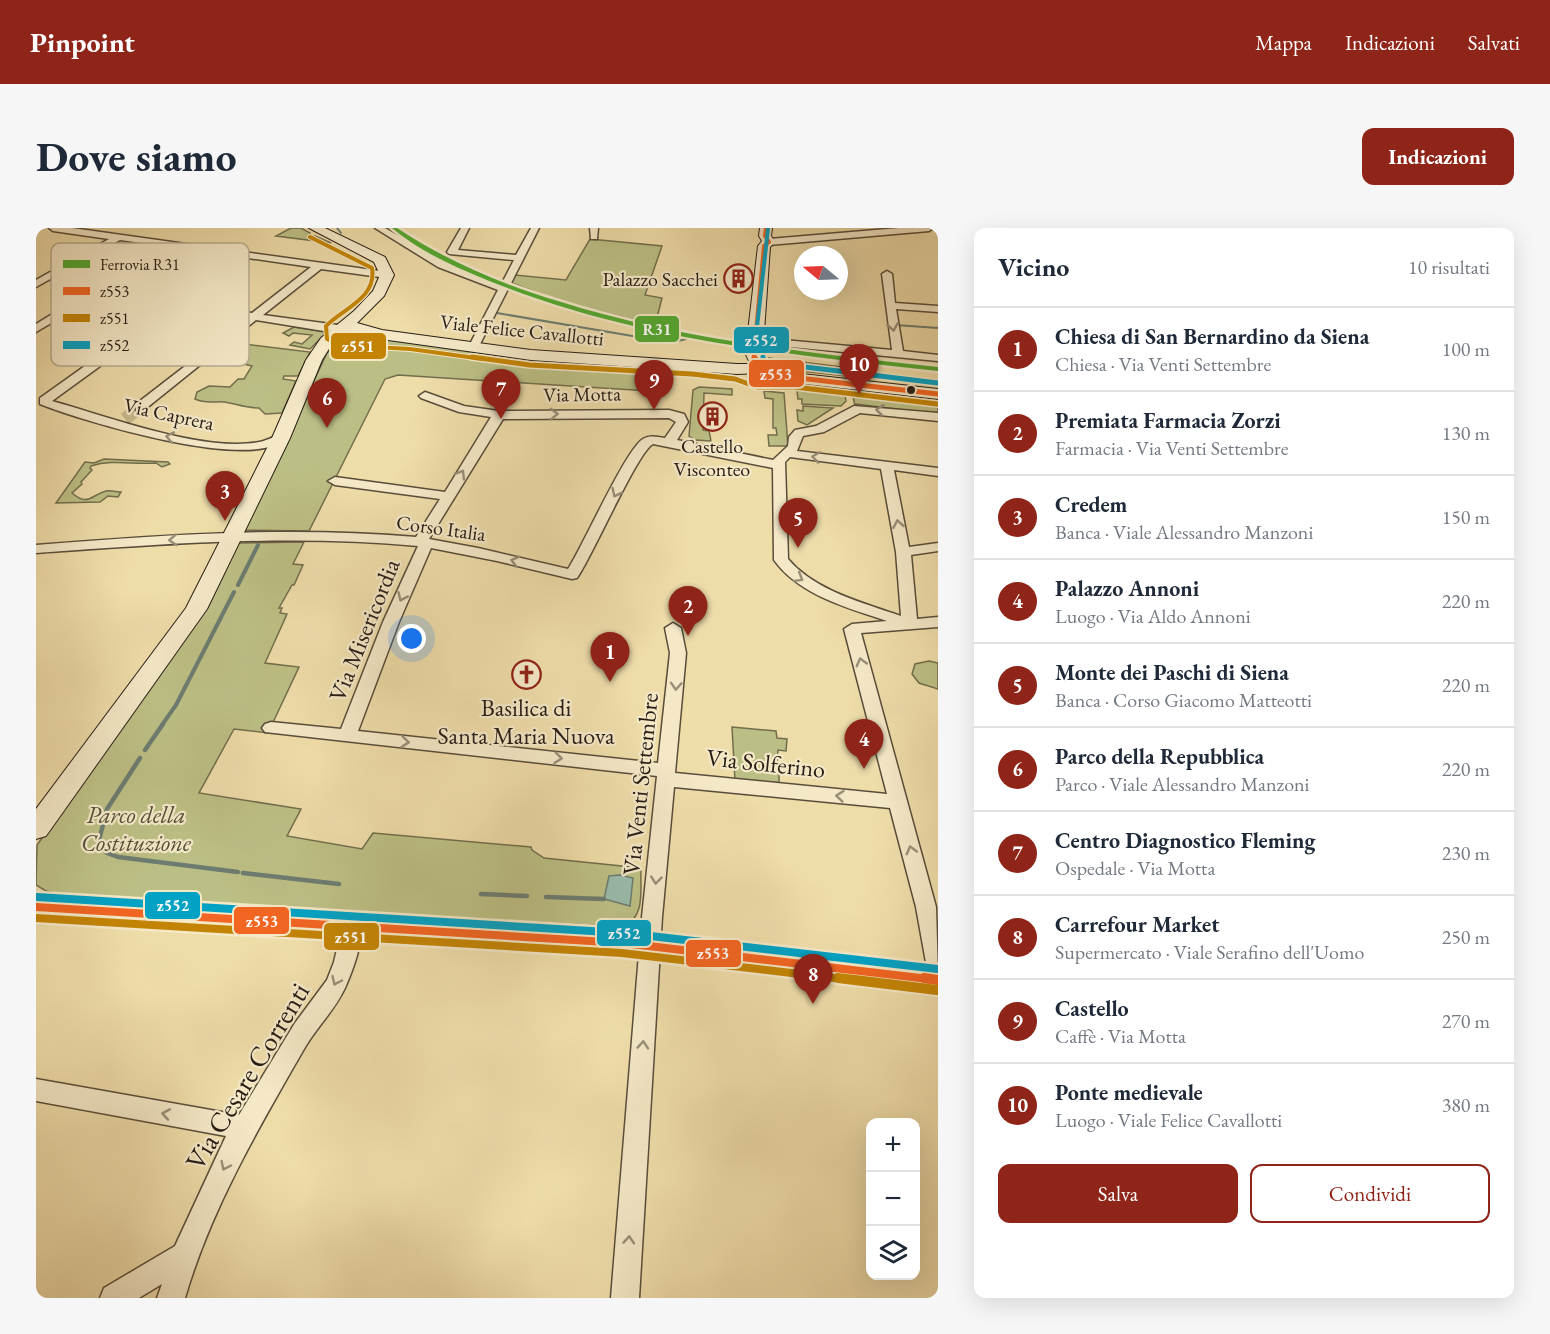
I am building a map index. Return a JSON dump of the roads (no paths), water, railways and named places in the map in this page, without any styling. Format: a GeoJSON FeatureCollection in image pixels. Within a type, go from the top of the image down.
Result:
{"type":"FeatureCollection","features":[{"type":"Feature","properties":{"kind":"street"},"geometry":{"type":"LineString","coordinates":[[53,228],[160,243]]}},
{"type":"Feature","properties":{"kind":"street"},"geometry":{"type":"LineString","coordinates":[[36,829],[196,609],[238,537],[314,360],[379,293],[387,275],[380,260],[315,228]]}},
{"type":"Feature","properties":{"kind":"street"},"geometry":{"type":"LineString","coordinates":[[465,228],[452,252],[519,258]]}},
{"type":"Feature","properties":{"kind":"street"},"geometry":{"type":"LineString","coordinates":[[472,348],[534,228]]}},
{"type":"Feature","properties":{"kind":"street"},"geometry":{"type":"LineString","coordinates":[[755,369],[751,339],[756,332],[763,238],[784,240],[929,228]]}},
{"type":"Feature","properties":{"kind":"street"},"geometry":{"type":"LineString","coordinates":[[382,229],[441,265],[503,289]]}},
{"type":"Feature","properties":{"kind":"street"},"geometry":{"type":"LineString","coordinates":[[108,243],[119,237]]}},
{"type":"Feature","properties":{"kind":"street"},"geometry":{"type":"LineString","coordinates":[[249,255],[387,275]]}},
{"type":"Feature","properties":{"kind":"street"},"geometry":{"type":"LineString","coordinates":[[249,321],[320,265]]}},
{"type":"Feature","properties":{"kind":"street"},"geometry":{"type":"LineString","coordinates":[[887,274],[898,353]]}},
{"type":"Feature","properties":{"kind":"street"},"geometry":{"type":"LineString","coordinates":[[36,284],[51,276]]}},
{"type":"Feature","properties":{"kind":"street"},"geometry":{"type":"LineString","coordinates":[[890,306],[938,309]]}},
{"type":"Feature","properties":{"kind":"street"},"geometry":{"type":"LineString","coordinates":[[249,316],[344,330]]}},
{"type":"Feature","properties":{"kind":"street"},"geometry":{"type":"LineString","coordinates":[[36,329],[51,320]]}},
{"type":"Feature","properties":{"kind":"street","name":"Viale Felice Cavallotti"},"geometry":{"type":"LineString","coordinates":[[344,330],[531,355],[755,369],[796,377],[938,394]]}},
{"type":"Feature","properties":{"kind":"street"},"geometry":{"type":"LineString","coordinates":[[751,339],[938,358]]}},
{"type":"Feature","properties":{"kind":"street"},"geometry":{"type":"LineString","coordinates":[[40,402],[91,366]]}},
{"type":"Feature","properties":{"kind":"street"},"geometry":{"type":"LineString","coordinates":[[141,407],[192,366]]}},
{"type":"Feature","properties":{"kind":"street","name":"Via Motta"},"geometry":{"type":"LineString","coordinates":[[425,396],[439,398],[450,405],[466,410],[497,416],[669,414],[680,417],[682,422],[669,442]]}},
{"type":"Feature","properties":{"kind":"street","name":"Via Caprera"},"geometry":{"type":"LineString","coordinates":[[40,402],[122,422],[158,434],[228,447],[260,447],[281,438]]}},
{"type":"Feature","properties":{"kind":"street"},"geometry":{"type":"LineString","coordinates":[[910,624],[818,588],[798,579],[786,569],[781,560],[785,456],[794,447],[795,436],[799,433],[820,429],[858,409],[938,417]]}},
{"type":"Feature","properties":{"kind":"street","name":"Via Misericordia"},"geometry":{"type":"LineString","coordinates":[[347,736],[423,543],[447,496],[497,416]]}},
{"type":"Feature","properties":{"kind":"street","name":"Corso Italia"},"geometry":{"type":"LineString","coordinates":[[36,549],[238,537],[302,537],[423,543],[488,554],[572,575],[593,539],[633,459],[645,443],[652,440],[669,442]]}},
{"type":"Feature","properties":{"kind":"street"},"geometry":{"type":"LineString","coordinates":[[669,442],[938,472]]}},
{"type":"Feature","properties":{"kind":"street"},"geometry":{"type":"LineString","coordinates":[[887,467],[903,552],[910,624]]}},
{"type":"Feature","properties":{"kind":"street"},"geometry":{"type":"LineString","coordinates":[[335,481],[447,496]]}},
{"type":"Feature","properties":{"kind":"street"},"geometry":{"type":"LineString","coordinates":[[903,552],[938,547]]}},
{"type":"Feature","properties":{"kind":"street"},"geometry":{"type":"LineString","coordinates":[[938,622],[852,629],[926,907],[938,968]]}},
{"type":"Feature","properties":{"kind":"street","name":"Via Venti Settembre"},"geometry":{"type":"LineString","coordinates":[[625,1298],[650,945],[678,652],[673,628]]}},
{"type":"Feature","properties":{"kind":"street","name":"Via Solferino"},"geometry":{"type":"LineString","coordinates":[[271,728],[500,752],[898,802]]}},
{"type":"Feature","properties":{"kind":"street"},"geometry":{"type":"LineString","coordinates":[[36,907],[650,945],[938,980]]}},
{"type":"Feature","properties":{"kind":"street","name":"Via Cesare Correnti"},"geometry":{"type":"LineString","coordinates":[[171,1298],[184,1255],[244,1128],[303,1030],[335,986],[345,962],[351,925]]}},
{"type":"Feature","properties":{"kind":"street"},"geometry":{"type":"LineString","coordinates":[[36,1090],[244,1128]]}},
{"type":"Feature","properties":{"kind":"street"},"geometry":{"type":"LineString","coordinates":[[114,1298],[184,1255]]}},
{"type":"Feature","properties":{"kind":"waterway"},"geometry":{"type":"LineString","coordinates":[[337,228],[341,233]]}},
{"type":"Feature","properties":{"kind":"waterway"},"geometry":{"type":"LineString","coordinates":[[497,313],[662,341],[674,342],[686,339]]}},
{"type":"Feature","properties":{"kind":"waterway"},"geometry":{"type":"LineString","coordinates":[[896,325],[938,328]]}},
{"type":"Feature","properties":{"kind":"waterway"},"geometry":{"type":"LineString","coordinates":[[238,585],[258,545]]}},
{"type":"Feature","properties":{"kind":"waterway"},"geometry":{"type":"LineString","coordinates":[[162,725],[176,705],[234,592]]}},
{"type":"Feature","properties":{"kind":"waterway"},"geometry":{"type":"LineString","coordinates":[[145,750],[163,724]]}},
{"type":"Feature","properties":{"kind":"waterway"},"geometry":{"type":"LineString","coordinates":[[140,758],[107,809],[98,844],[107,853],[118,857],[238,872]]}},
{"type":"Feature","properties":{"kind":"waterway"},"geometry":{"type":"LineString","coordinates":[[243,873],[339,884]]}},
{"type":"Feature","properties":{"kind":"waterway"},"geometry":{"type":"LineString","coordinates":[[481,894],[527,896]]}},
{"type":"Feature","properties":{"kind":"waterway"},"geometry":{"type":"LineString","coordinates":[[546,897],[604,899]]}},
{"type":"Feature","properties":{"kind":"tunnel"},"geometry":{"type":"LineString","coordinates":[[125,419],[140,407]]}},
{"type":"Feature","properties":{"kind":"rail line","name":"R31"},"geometry":{"type":"LineString","coordinates":[[394,228],[426,249],[496,282],[581,310],[631,323],[784,351],[938,369]]}},
{"type":"Feature","properties":{"kind":"place","name":"Palazzo Sacchei"},"geometry":{"type":"Point","coordinates":[739,279]}},
{"type":"Feature","properties":{"kind":"place","name":"Ponte medievale"},"geometry":{"type":"Point","coordinates":[859,394]}},
{"type":"Feature","properties":{"kind":"place","name":"Castello"},"geometry":{"type":"Point","coordinates":[654,410]}},
{"type":"Feature","properties":{"kind":"place","name":"Castello Visconteo"},"geometry":{"type":"Point","coordinates":[712,416]}},
{"type":"Feature","properties":{"kind":"place","name":"Centro Diagnostico Fleming"},"geometry":{"type":"Point","coordinates":[501,419]}},
{"type":"Feature","properties":{"kind":"place","name":"Parco della Repubblica"},"geometry":{"type":"Point","coordinates":[327,428]}},
{"type":"Feature","properties":{"kind":"place","name":"Credem"},"geometry":{"type":"Point","coordinates":[225,521]}},
{"type":"Feature","properties":{"kind":"place","name":"Monte dei Paschi di Siena"},"geometry":{"type":"Point","coordinates":[798,548]}},
{"type":"Feature","properties":{"kind":"place","name":"Premiata Farmacia Zorzi"},"geometry":{"type":"Point","coordinates":[688,636]}},
{"type":"Feature","properties":{"kind":"place","name":"Basilica di Santa Maria Nuova"},"geometry":{"type":"Point","coordinates":[526,674]}},
{"type":"Feature","properties":{"kind":"place","name":"Chiesa di San Bernardino da Siena"},"geometry":{"type":"Point","coordinates":[610,682]}},
{"type":"Feature","properties":{"kind":"place","name":"Palazzo Annoni"},"geometry":{"type":"Point","coordinates":[864,769]}},
{"type":"Feature","properties":{"kind":"place","name":"Carrefour Market"},"geometry":{"type":"Point","coordinates":[813,1004]}},
{"type":"Feature","properties":{"kind":"park label","name":"Parco della Costituzione"},"geometry":{"type":"Point","coordinates":[136,828]}}]}
